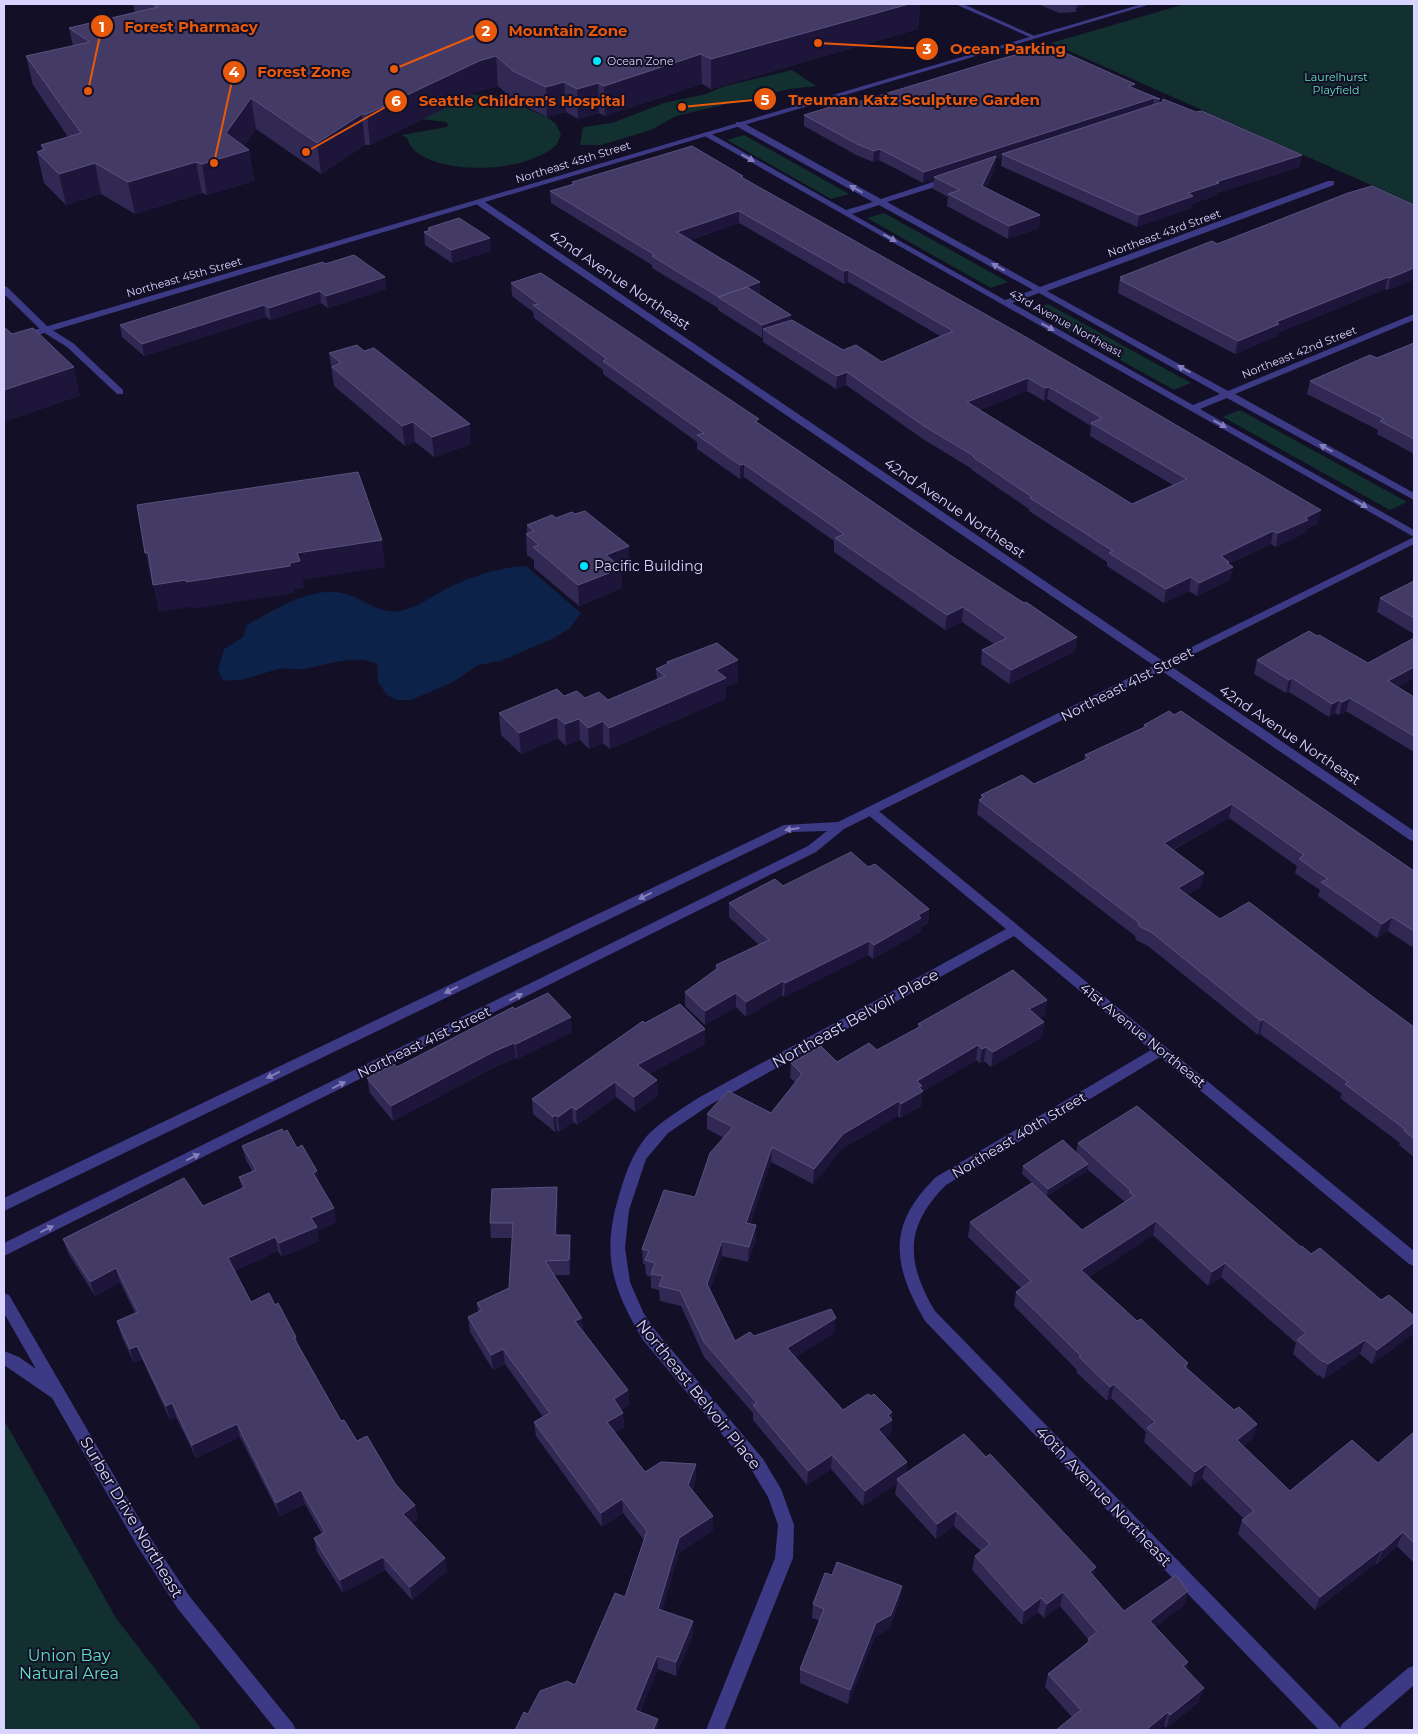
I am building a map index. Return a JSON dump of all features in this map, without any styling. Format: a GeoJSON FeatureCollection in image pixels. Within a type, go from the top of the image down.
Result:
{"type":"FeatureCollection","features":[{"type":"Feature","properties":{"kind":"street"},"geometry":{"type":"LineString","coordinates":[[958,4],[1034,37]]}},
{"type":"Feature","properties":{"kind":"street","name":"Northeast 45th Street"},"geometry":{"type":"LineString","coordinates":[[4,342],[1148,4]]}},
{"type":"Feature","properties":{"kind":"street","name":"43rd Avenue Northeast"},"geometry":{"type":"LineString","coordinates":[[739,124],[1414,497]]}},
{"type":"Feature","properties":{"kind":"street","name":"43rd Avenue Northeast"},"geometry":{"type":"LineString","coordinates":[[706,134],[1414,534]]}},
{"type":"Feature","properties":{"kind":"street"},"geometry":{"type":"LineString","coordinates":[[846,213],[959,176]]}},
{"type":"Feature","properties":{"kind":"street","name":"Northeast 43rd Street"},"geometry":{"type":"LineString","coordinates":[[1005,303],[1330,183]]}},
{"type":"Feature","properties":{"kind":"street","name":"42nd Avenue Northeast"},"geometry":{"type":"LineString","coordinates":[[479,202],[1414,837]]}},
{"type":"Feature","properties":{"kind":"street"},"geometry":{"type":"LineString","coordinates":[[4,289],[46,330],[70,345],[120,392]]}},
{"type":"Feature","properties":{"kind":"street","name":"Northeast 42nd Street"},"geometry":{"type":"LineString","coordinates":[[1192,408],[1414,317]]}},
{"type":"Feature","properties":{"kind":"street","name":"Northeast 41st Street"},"geometry":{"type":"LineString","coordinates":[[4,1250],[812,849],[840,826],[1414,540]]}},
{"type":"Feature","properties":{"kind":"street","name":"41st Avenue Northeast"},"geometry":{"type":"LineString","coordinates":[[871,811],[1414,1260]]}},
{"type":"Feature","properties":{"kind":"street","name":"Northeast 41st Street"},"geometry":{"type":"LineString","coordinates":[[4,1205],[788,828],[840,826]]}},
{"type":"Feature","properties":{"kind":"street","name":"Northeast Belvoir Place"},"geometry":{"type":"LineString","coordinates":[[715,1730],[784,1558],[786,1525],[775,1494],[756,1464],[648,1335],[634,1314],[624,1292],[616,1238],[620,1214],[634,1173],[644,1151],[669,1124],[703,1102],[1015,930]]}},
{"type":"Feature","properties":{"kind":"street","name":"Northeast 40th Street"},"geometry":{"type":"LineString","coordinates":[[906,1245],[910,1221],[922,1200],[940,1181],[1161,1050]]}},
{"type":"Feature","properties":{"kind":"street","name":"40th Avenue Northeast"},"geometry":{"type":"LineString","coordinates":[[906,1245],[909,1270],[916,1294],[930,1316],[1331,1730]]}},
{"type":"Feature","properties":{"kind":"street","name":"Surber Drive Northeast"},"geometry":{"type":"LineString","coordinates":[[4,1299],[142,1539],[184,1603],[287,1730]]}},
{"type":"Feature","properties":{"kind":"street","name":"Surber Drive Northeast"},"geometry":{"type":"LineString","coordinates":[[4,1358],[13,1362],[58,1393]]}},
{"type":"Feature","properties":{"kind":"street"},"geometry":{"type":"LineString","coordinates":[[1348,1730],[1414,1674]]}},
{"type":"Feature","properties":{"kind":"green space","name":"Laurelhurst Playfield"},"geometry":{"type":"Polygon","coordinates":[[[1185,4],[1414,4],[1414,204],[1051,43],[1185,4]]]}},
{"type":"Feature","properties":{"kind":"green space"},"geometry":{"type":"Polygon","coordinates":[[[792,70],[816,86],[789,89],[676,116],[651,130],[601,145],[580,145],[583,127],[612,123],[664,103],[706,94],[725,86],[792,70]]]}},
{"type":"Feature","properties":{"kind":"green space"},"geometry":{"type":"Polygon","coordinates":[[[492,94],[547,117],[555,123],[561,134],[555,146],[541,155],[524,162],[485,168],[465,167],[429,159],[415,151],[407,138],[401,135],[447,127],[448,124],[406,117],[471,95],[492,94]]]}},
{"type":"Feature","properties":{"kind":"green space"},"geometry":{"type":"Polygon","coordinates":[[[744,135],[849,194],[831,199],[727,140],[744,135]]]}},
{"type":"Feature","properties":{"kind":"green space"},"geometry":{"type":"Polygon","coordinates":[[[884,213],[1008,282],[991,288],[867,218],[884,213]]]}},
{"type":"Feature","properties":{"kind":"green space"},"geometry":{"type":"Polygon","coordinates":[[[1048,304],[1191,383],[1174,390],[1031,310],[1048,304]]]}},
{"type":"Feature","properties":{"kind":"green space"},"geometry":{"type":"Polygon","coordinates":[[[1240,410],[1407,502],[1390,510],[1223,417],[1240,410]]]}},
{"type":"Feature","properties":{"kind":"green space","name":"Union Bay Natural Area"},"geometry":{"type":"Polygon","coordinates":[[[4,1420],[116,1618],[202,1730],[4,1730],[4,1420]]]}},
{"type":"Feature","properties":{"kind":"water"},"geometry":{"type":"Polygon","coordinates":[[[526,566],[581,613],[570,628],[554,638],[501,661],[478,665],[453,682],[411,700],[397,700],[387,695],[378,682],[377,664],[368,661],[340,661],[302,669],[282,668],[230,681],[223,680],[218,670],[224,649],[243,637],[247,625],[282,606],[308,595],[334,592],[346,594],[380,609],[394,612],[418,604],[464,580],[505,568],[526,566]]]}},
{"type":"Feature","properties":{"kind":"building"},"geometry":{"type":"Polygon","coordinates":[[[152,4],[909,4],[711,59],[701,54],[604,86],[598,83],[577,89],[564,82],[546,87],[513,71],[496,56],[479,61],[367,114],[362,114],[317,143],[251,98],[226,133],[249,150],[202,164],[196,162],[128,182],[95,163],[59,174],[37,152],[45,149],[41,145],[81,133],[26,56],[90,42],[69,28],[158,7],[152,4]]]}},
{"type":"Feature","properties":{"kind":"building"},"geometry":{"type":"Polygon","coordinates":[[[1052,47],[1135,84],[1128,86],[1160,99],[1154,98],[924,172],[880,149],[874,151],[857,144],[804,115],[843,103],[848,105],[993,61],[1041,48],[1052,47]]]}},
{"type":"Feature","properties":{"kind":"building"},"geometry":{"type":"Polygon","coordinates":[[[1163,99],[1196,112],[1202,111],[1302,155],[1216,182],[1219,183],[1188,193],[1193,196],[1139,215],[1002,154],[1162,102],[1163,99]]]}},
{"type":"Feature","properties":{"kind":"building"},"geometry":{"type":"Polygon","coordinates":[[[692,146],[743,176],[741,177],[1024,336],[1321,510],[1305,518],[1308,520],[1278,533],[1273,531],[1221,556],[1233,567],[1199,583],[1191,577],[1166,589],[1109,553],[1113,551],[1030,498],[1032,497],[974,456],[924,426],[847,372],[837,376],[763,329],[792,320],[843,350],[856,345],[882,362],[953,331],[848,270],[844,271],[739,211],[677,232],[760,282],[719,297],[652,256],[655,255],[550,191],[574,184],[572,182],[692,146]],[[1028,378],[967,402],[1132,504],[1187,479],[1091,423],[1102,418],[1049,387],[1045,388],[1028,378]]]}},
{"type":"Feature","properties":{"kind":"building"},"geometry":{"type":"Polygon","coordinates":[[[996,156],[982,186],[1040,215],[1009,226],[948,194],[960,190],[934,177],[996,156]]]}},
{"type":"Feature","properties":{"kind":"building"},"geometry":{"type":"Polygon","coordinates":[[[1372,186],[1414,205],[1414,268],[1276,322],[1279,324],[1238,341],[1120,280],[1123,279],[1120,277],[1212,241],[1217,244],[1348,193],[1372,186]]]}},
{"type":"Feature","properties":{"kind":"building"},"geometry":{"type":"Polygon","coordinates":[[[459,218],[490,238],[451,250],[424,232],[431,230],[428,228],[459,218]]]}},
{"type":"Feature","properties":{"kind":"building"},"geometry":{"type":"Polygon","coordinates":[[[354,255],[385,277],[326,296],[320,291],[269,308],[264,305],[142,344],[120,325],[269,278],[354,255]]]}},
{"type":"Feature","properties":{"kind":"building"},"geometry":{"type":"Polygon","coordinates":[[[541,273],[759,419],[755,421],[953,557],[1024,603],[1026,602],[1077,637],[1011,670],[982,650],[1007,638],[963,607],[947,615],[835,538],[844,534],[744,464],[740,465],[697,435],[704,433],[603,361],[607,359],[533,305],[539,304],[511,283],[541,273]]]}},
{"type":"Feature","properties":{"kind":"building"},"geometry":{"type":"Polygon","coordinates":[[[747,287],[791,315],[762,325],[718,297],[747,287]]]}},
{"type":"Feature","properties":{"kind":"building"},"geometry":{"type":"Polygon","coordinates":[[[4,327],[12,334],[33,328],[74,367],[4,390],[4,327]]]}},
{"type":"Feature","properties":{"kind":"building"},"geometry":{"type":"Polygon","coordinates":[[[1414,343],[1414,439],[1380,421],[1384,419],[1310,381],[1370,355],[1377,358],[1414,343]]]}},
{"type":"Feature","properties":{"kind":"building"},"geometry":{"type":"Polygon","coordinates":[[[357,345],[364,351],[374,348],[470,424],[432,437],[413,422],[402,426],[332,367],[341,363],[329,353],[357,345]]]}},
{"type":"Feature","properties":{"kind":"building"},"geometry":{"type":"Polygon","coordinates":[[[358,472],[382,540],[297,553],[300,561],[290,563],[290,566],[186,582],[186,580],[153,585],[148,553],[145,553],[137,505],[358,472]]]}},
{"type":"Feature","properties":{"kind":"building"},"geometry":{"type":"Polygon","coordinates":[[[585,511],[629,546],[606,555],[622,568],[578,585],[533,547],[539,545],[526,534],[534,531],[527,525],[552,515],[556,518],[572,512],[575,514],[585,511]]]}},
{"type":"Feature","properties":{"kind":"building"},"geometry":{"type":"Polygon","coordinates":[[[1414,581],[1414,618],[1380,598],[1414,581]]]}},
{"type":"Feature","properties":{"kind":"building"},"geometry":{"type":"Polygon","coordinates":[[[1309,631],[1368,663],[1414,638],[1414,667],[1388,681],[1414,697],[1414,736],[1350,698],[1342,702],[1339,700],[1332,704],[1292,678],[1289,680],[1257,660],[1309,631]]]}},
{"type":"Feature","properties":{"kind":"building"},"geometry":{"type":"Polygon","coordinates":[[[717,643],[738,660],[716,670],[726,678],[609,728],[603,721],[588,728],[579,719],[565,724],[557,717],[519,733],[499,713],[557,689],[564,696],[577,691],[585,698],[599,692],[608,700],[665,676],[656,669],[669,663],[667,662],[717,643]]]}},
{"type":"Feature","properties":{"kind":"building"},"geometry":{"type":"Polygon","coordinates":[[[1169,711],[1174,715],[1181,711],[1414,871],[1414,931],[1392,917],[1382,924],[1321,882],[1328,879],[1299,859],[1304,855],[1232,804],[1164,843],[1204,873],[1178,888],[1220,919],[1249,902],[1414,1027],[1414,1139],[1404,1131],[1406,1130],[1345,1084],[1348,1082],[1263,1019],[1261,1021],[1151,932],[1139,926],[1138,922],[979,800],[984,797],[981,795],[1022,775],[1034,784],[1089,758],[1085,755],[1147,726],[1144,725],[1169,711]]]}},
{"type":"Feature","properties":{"kind":"building"},"geometry":{"type":"Polygon","coordinates":[[[851,852],[868,867],[875,864],[929,909],[918,915],[921,918],[874,945],[869,941],[785,983],[783,981],[746,1002],[736,993],[705,1011],[685,992],[718,968],[716,965],[769,940],[729,903],[775,879],[783,886],[851,852]]]}},
{"type":"Feature","properties":{"kind":"building"},"geometry":{"type":"Polygon","coordinates":[[[1013,970],[1047,1000],[1029,1009],[1044,1022],[993,1052],[986,1047],[982,1049],[978,1045],[917,1081],[922,1086],[919,1087],[923,1091],[901,1104],[899,1101],[843,1134],[814,1169],[772,1147],[746,1223],[756,1225],[749,1247],[722,1241],[707,1284],[735,1341],[750,1332],[754,1336],[831,1309],[836,1318],[787,1348],[843,1410],[868,1394],[871,1396],[874,1394],[892,1412],[888,1415],[892,1420],[878,1429],[907,1462],[865,1491],[832,1455],[808,1471],[753,1405],[757,1403],[704,1342],[680,1291],[659,1286],[663,1276],[651,1274],[655,1263],[645,1260],[649,1251],[642,1249],[664,1190],[695,1197],[710,1153],[733,1127],[707,1114],[728,1091],[771,1113],[802,1074],[791,1063],[821,1046],[837,1062],[869,1043],[877,1050],[921,1026],[918,1024],[1013,970]]]}},
{"type":"Feature","properties":{"kind":"building"},"geometry":{"type":"Polygon","coordinates":[[[548,993],[571,1017],[516,1044],[514,1043],[493,1052],[391,1106],[367,1078],[394,1064],[397,1067],[513,1007],[515,1009],[548,993]]]}},
{"type":"Feature","properties":{"kind":"building"},"geometry":{"type":"Polygon","coordinates":[[[680,1004],[705,1029],[637,1065],[657,1080],[634,1097],[615,1082],[576,1110],[572,1107],[558,1117],[556,1115],[553,1117],[532,1099],[643,1021],[645,1023],[680,1004]]]}},
{"type":"Feature","properties":{"kind":"building"},"geometry":{"type":"Polygon","coordinates":[[[1137,1106],[1301,1247],[1311,1254],[1320,1248],[1381,1300],[1389,1295],[1414,1316],[1414,1322],[1377,1350],[1365,1340],[1328,1364],[1297,1340],[1306,1333],[1225,1263],[1212,1272],[1156,1221],[1081,1270],[1137,1321],[1141,1319],[1188,1363],[1184,1366],[1234,1410],[1239,1407],[1257,1424],[1237,1440],[1290,1491],[1352,1440],[1378,1463],[1414,1432],[1414,1543],[1403,1532],[1383,1550],[1320,1597],[1242,1520],[1254,1511],[1206,1464],[1195,1472],[1147,1428],[1155,1422],[1114,1384],[1110,1387],[1016,1292],[1031,1281],[970,1222],[1032,1183],[1082,1230],[1134,1196],[1129,1192],[1131,1191],[1078,1143],[1137,1106]]]}},
{"type":"Feature","properties":{"kind":"building"},"geometry":{"type":"Polygon","coordinates":[[[282,1129],[284,1132],[287,1130],[297,1148],[302,1145],[317,1171],[313,1173],[334,1208],[311,1218],[317,1227],[279,1243],[275,1237],[228,1258],[251,1302],[269,1293],[275,1305],[278,1303],[296,1337],[294,1338],[341,1421],[344,1420],[357,1441],[367,1436],[396,1485],[415,1505],[403,1514],[445,1558],[410,1587],[383,1557],[340,1580],[314,1538],[325,1532],[301,1490],[276,1503],[237,1424],[192,1445],[172,1403],[166,1406],[137,1346],[130,1349],[117,1321],[138,1312],[116,1268],[90,1282],[63,1239],[184,1178],[203,1206],[245,1187],[239,1177],[256,1170],[242,1146],[282,1129]]]}},
{"type":"Feature","properties":{"kind":"building"},"geometry":{"type":"Polygon","coordinates":[[[1063,1140],[1088,1164],[1048,1189],[1023,1166],[1063,1140]]]}},
{"type":"Feature","properties":{"kind":"building"},"geometry":{"type":"Polygon","coordinates":[[[557,1187],[555,1235],[570,1235],[569,1260],[545,1261],[582,1318],[575,1321],[628,1390],[614,1399],[623,1413],[607,1422],[645,1472],[661,1462],[696,1464],[688,1485],[713,1516],[679,1538],[658,1609],[693,1621],[676,1662],[657,1656],[635,1710],[658,1719],[653,1730],[515,1730],[524,1712],[528,1714],[540,1691],[567,1681],[575,1685],[615,1593],[625,1597],[647,1531],[622,1499],[601,1513],[534,1422],[550,1413],[503,1349],[491,1355],[468,1317],[482,1310],[477,1303],[509,1288],[513,1223],[490,1223],[492,1189],[557,1187]]]}},
{"type":"Feature","properties":{"kind":"building"},"geometry":{"type":"Polygon","coordinates":[[[964,1434],[986,1457],[990,1454],[1096,1567],[1090,1572],[1124,1611],[1176,1575],[1188,1591],[1150,1621],[1188,1662],[1183,1666],[1204,1688],[1170,1715],[1168,1712],[1146,1730],[1056,1730],[1081,1710],[1048,1674],[1090,1641],[1088,1639],[1097,1632],[1063,1592],[1047,1604],[1041,1598],[1024,1611],[975,1556],[990,1544],[956,1511],[937,1524],[897,1479],[964,1434]]]}},
{"type":"Feature","properties":{"kind":"building"},"geometry":{"type":"Polygon","coordinates":[[[837,1562],[902,1586],[891,1615],[876,1623],[850,1690],[800,1669],[824,1609],[813,1604],[825,1573],[832,1575],[837,1562]]]}},
{"type":"Feature","properties":{"kind":"place","name":"Ocean Parking"},"geometry":{"type":"Point","coordinates":[818,43]}},
{"type":"Feature","properties":{"kind":"place","name":"Ocean Zone"},"geometry":{"type":"Point","coordinates":[597,61]}},
{"type":"Feature","properties":{"kind":"place","name":"Mountain Zone"},"geometry":{"type":"Point","coordinates":[394,69]}},
{"type":"Feature","properties":{"kind":"place","name":"Forest Pharmacy"},"geometry":{"type":"Point","coordinates":[88,91]}},
{"type":"Feature","properties":{"kind":"place","name":"Treuman Katz Sculpture Garden"},"geometry":{"type":"Point","coordinates":[682,107]}},
{"type":"Feature","properties":{"kind":"place","name":"Seattle Children's Hospital"},"geometry":{"type":"Point","coordinates":[306,152]}},
{"type":"Feature","properties":{"kind":"place","name":"Forest Zone"},"geometry":{"type":"Point","coordinates":[214,163]}},
{"type":"Feature","properties":{"kind":"place","name":"Pacific Building"},"geometry":{"type":"Point","coordinates":[584,566]}}]}
